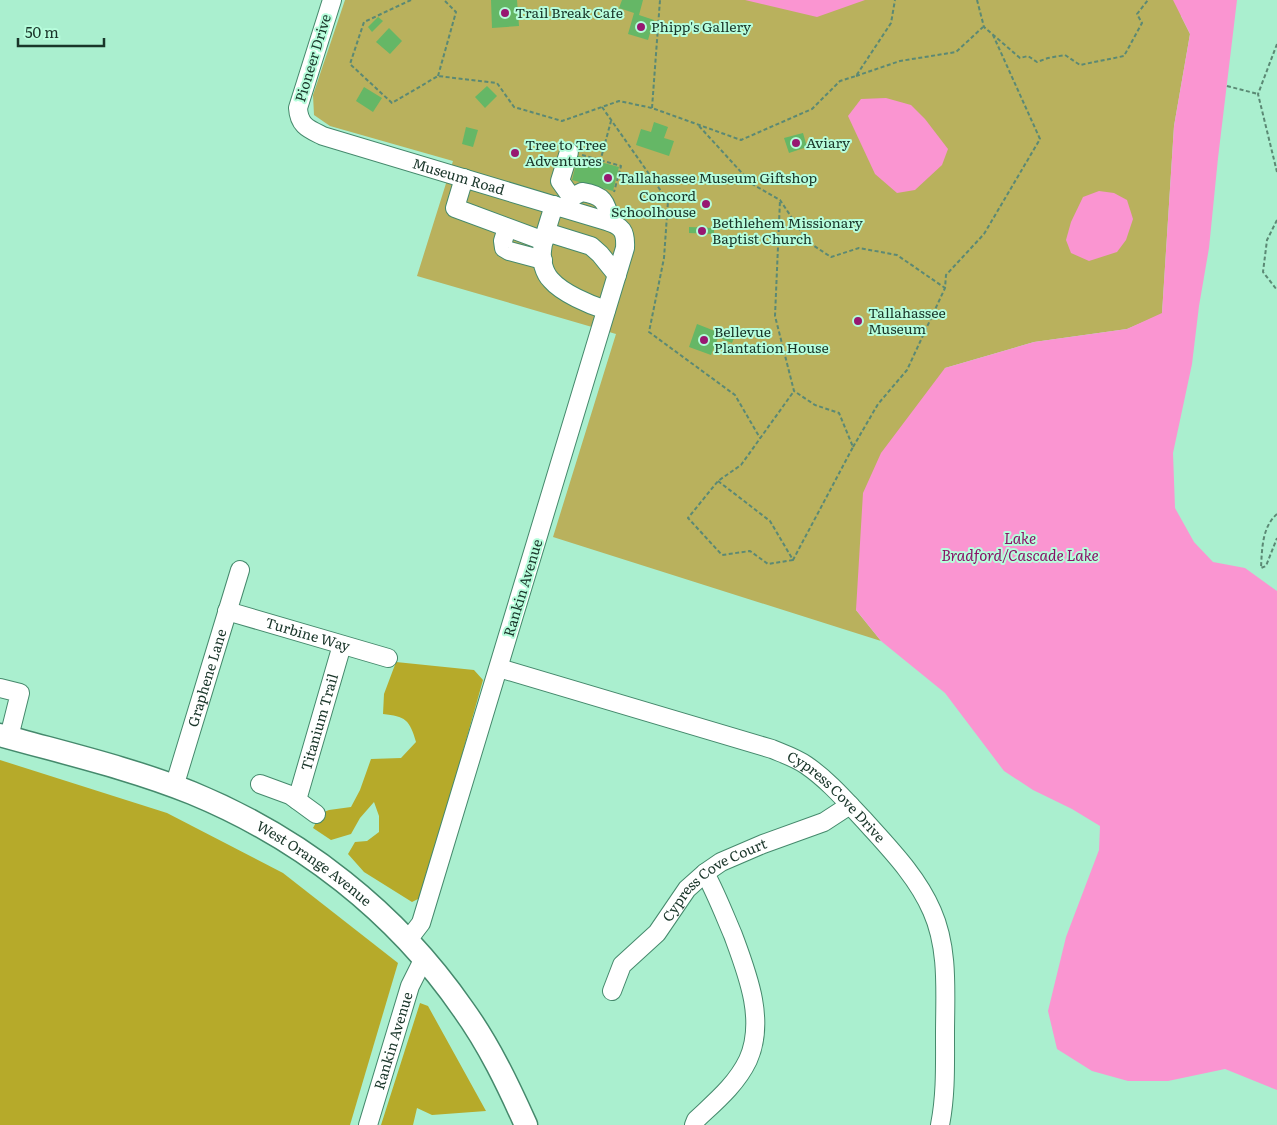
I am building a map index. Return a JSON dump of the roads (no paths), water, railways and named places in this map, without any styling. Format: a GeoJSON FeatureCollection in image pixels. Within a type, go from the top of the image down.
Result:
{"type":"FeatureCollection","features":[{"type":"Feature","properties":{"kind":"main road","name":"West Orange Avenue"},"geometry":{"type":"LineString","coordinates":[[4,736],[147,777],[221,806],[282,838],[345,882],[381,913],[408,940],[464,1009],[507,1083],[526,1125]]}},
{"type":"Feature","properties":{"kind":"street","name":"Pioneer Drive"},"geometry":{"type":"LineString","coordinates":[[298,117],[298,108],[332,0]]}},
{"type":"Feature","properties":{"kind":"street","name":"Museum Road"},"geometry":{"type":"LineString","coordinates":[[298,117],[308,129],[323,136],[464,178],[563,204],[616,226]]}},
{"type":"Feature","properties":{"kind":"street"},"geometry":{"type":"LineString","coordinates":[[569,152],[560,181],[563,204],[545,237],[542,260],[550,280],[592,306],[606,310]]}},
{"type":"Feature","properties":{"kind":"street"},"geometry":{"type":"LineString","coordinates":[[464,178],[455,208],[507,228],[590,246],[600,254],[617,274]]}},
{"type":"Feature","properties":{"kind":"street","name":"Rankin Avenue"},"geometry":{"type":"LineString","coordinates":[[408,940],[421,923],[625,248],[626,238],[616,226]]}},
{"type":"Feature","properties":{"kind":"street"},"geometry":{"type":"LineString","coordinates":[[507,228],[503,241],[504,248],[542,260]]}},
{"type":"Feature","properties":{"kind":"street","name":"Graphene Lane"},"geometry":{"type":"LineString","coordinates":[[174,787],[240,570]]}},
{"type":"Feature","properties":{"kind":"street","name":"Turbine Way"},"geometry":{"type":"LineString","coordinates":[[227,611],[388,658]]}},
{"type":"Feature","properties":{"kind":"street","name":"Titanium Trail"},"geometry":{"type":"LineString","coordinates":[[297,800],[342,645]]}},
{"type":"Feature","properties":{"kind":"street","name":"Cypress Cove Drive"},"geometry":{"type":"LineString","coordinates":[[499,668],[778,752],[805,764],[850,805],[895,855],[910,875],[932,910],[943,945],[945,1061],[940,1125]]}},
{"type":"Feature","properties":{"kind":"street"},"geometry":{"type":"LineString","coordinates":[[0,688],[20,693],[4,736]]}},
{"type":"Feature","properties":{"kind":"street"},"geometry":{"type":"LineString","coordinates":[[260,784],[283,792],[316,814]]}},
{"type":"Feature","properties":{"kind":"street","name":"Cypress Cove Court"},"geometry":{"type":"LineString","coordinates":[[612,991],[622,965],[657,933],[687,889],[706,872],[720,862],[824,822],[850,805]]}},
{"type":"Feature","properties":{"kind":"street"},"geometry":{"type":"LineString","coordinates":[[694,1125],[696,1120],[728,1090],[748,1060],[755,1032],[754,1001],[744,965],[706,872]]}},
{"type":"Feature","properties":{"kind":"street","name":"Rankin Avenue"},"geometry":{"type":"LineString","coordinates":[[368,1125],[410,986],[424,958]]}},
{"type":"Feature","properties":{"kind":"water"},"geometry":{"type":"Polygon","coordinates":[[[745,0],[865,0],[817,17],[745,0]]]}},
{"type":"Feature","properties":{"kind":"water","name":"Lake Bradford/Cascade Lake"},"geometry":{"type":"Polygon","coordinates":[[[1173,0],[1237,0],[1209,248],[1192,364],[1173,453],[1175,508],[1194,542],[1213,562],[1245,568],[1277,591],[1277,1090],[1225,1069],[1168,1081],[1128,1081],[1092,1071],[1057,1049],[1048,1011],[1066,937],[1099,850],[1100,826],[1072,809],[1033,790],[1004,771],[945,693],[881,641],[856,610],[863,493],[881,453],[945,368],[1034,342],[1127,329],[1162,313],[1174,126],[1190,34],[1173,0]]]}},
{"type":"Feature","properties":{"kind":"water"},"geometry":{"type":"Polygon","coordinates":[[[886,98],[911,105],[925,119],[948,149],[942,165],[915,190],[897,193],[875,174],[848,116],[861,99],[886,98]]]}},
{"type":"Feature","properties":{"kind":"water"},"geometry":{"type":"Polygon","coordinates":[[[1099,191],[1114,193],[1127,200],[1133,219],[1126,240],[1117,252],[1089,261],[1071,253],[1066,240],[1071,222],[1083,197],[1099,191]]]}},
{"type":"Feature","properties":{"kind":"place","name":"Trail Break Cafe"},"geometry":{"type":"Point","coordinates":[505,13]}},
{"type":"Feature","properties":{"kind":"place","name":"Phipp's Gallery"},"geometry":{"type":"Point","coordinates":[641,27]}},
{"type":"Feature","properties":{"kind":"place","name":"Aviary"},"geometry":{"type":"Point","coordinates":[796,143]}},
{"type":"Feature","properties":{"kind":"place","name":"Tree to Tree Adventures"},"geometry":{"type":"Point","coordinates":[515,153]}},
{"type":"Feature","properties":{"kind":"place","name":"Tallahassee Museum Giftshop"},"geometry":{"type":"Point","coordinates":[608,178]}},
{"type":"Feature","properties":{"kind":"place","name":"Concord Schoolhouse"},"geometry":{"type":"Point","coordinates":[706,204]}},
{"type":"Feature","properties":{"kind":"place","name":"Bethlehem Missionary Baptist Church"},"geometry":{"type":"Point","coordinates":[702,231]}},
{"type":"Feature","properties":{"kind":"place","name":"Tallahassee Museum"},"geometry":{"type":"Point","coordinates":[858,321]}},
{"type":"Feature","properties":{"kind":"place","name":"Bellevue Plantation House"},"geometry":{"type":"Point","coordinates":[704,340]}}]}
